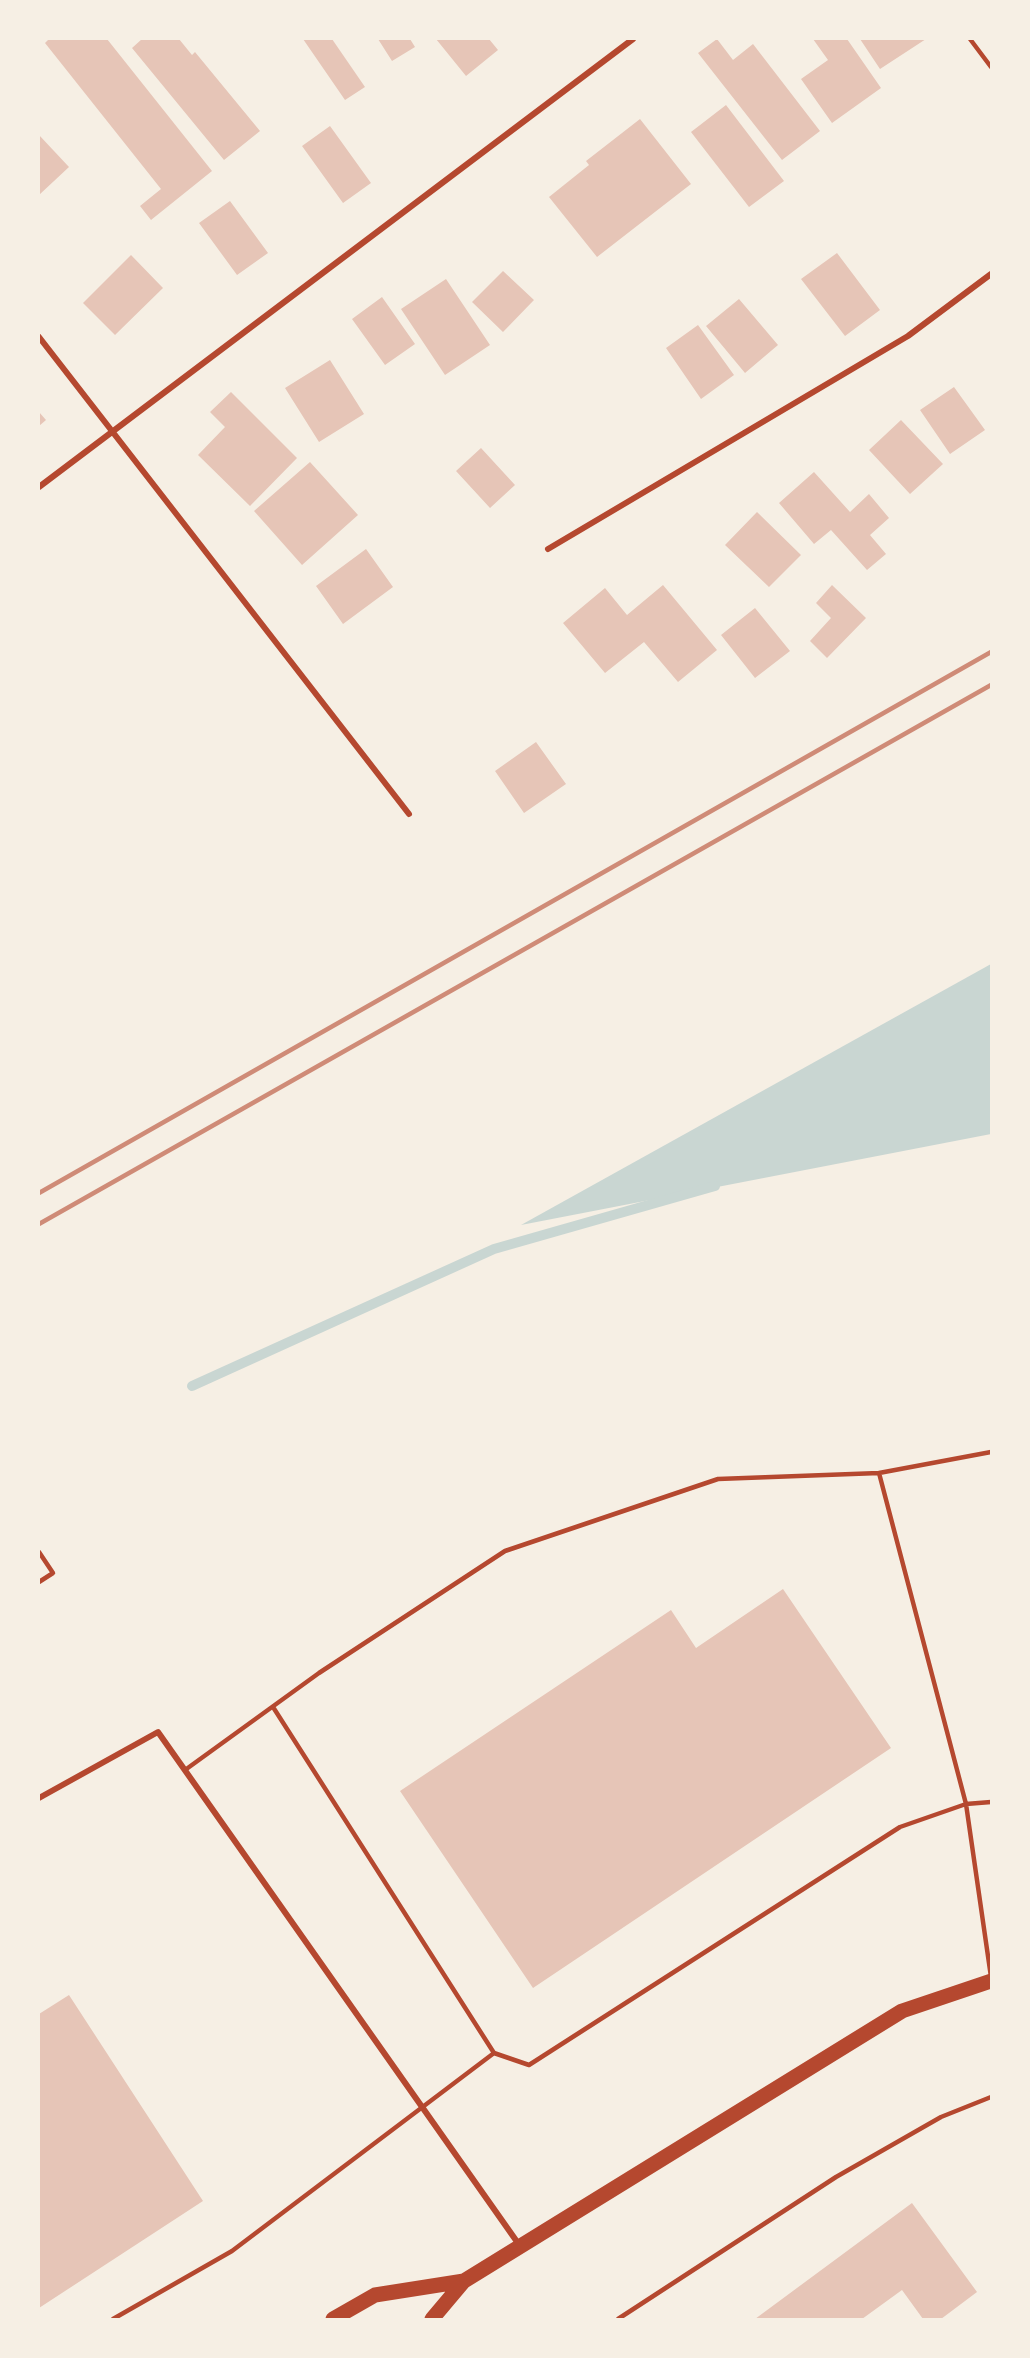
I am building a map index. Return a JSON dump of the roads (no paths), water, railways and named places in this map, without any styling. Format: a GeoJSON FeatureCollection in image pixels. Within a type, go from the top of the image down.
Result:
{"type":"FeatureCollection","features":[{"type":"Feature","properties":{"kind":"main road"},"geometry":{"type":"LineString","coordinates":[[432,2319],[464,2281],[902,2011],[991,1979]]}},
{"type":"Feature","properties":{"kind":"main road"},"geometry":{"type":"LineString","coordinates":[[333,2319],[375,2295],[464,2281]]}},
{"type":"Feature","properties":{"kind":"street"},"geometry":{"type":"LineString","coordinates":[[39,487],[633,39]]}},
{"type":"Feature","properties":{"kind":"street"},"geometry":{"type":"LineString","coordinates":[[548,549],[908,336],[991,274]]}},
{"type":"Feature","properties":{"kind":"street"},"geometry":{"type":"LineString","coordinates":[[39,337],[409,814]]}},
{"type":"Feature","properties":{"kind":"street"},"geometry":{"type":"LineString","coordinates":[[39,1798],[158,1732],[520,2247]]}},
{"type":"Feature","properties":{"kind":"lane"},"geometry":{"type":"LineString","coordinates":[[970,39],[991,67]]}},
{"type":"Feature","properties":{"kind":"lane"},"geometry":{"type":"LineString","coordinates":[[185,1770],[319,1673],[505,1551],[718,1479],[879,1473],[991,1452]]}},
{"type":"Feature","properties":{"kind":"lane"},"geometry":{"type":"LineString","coordinates":[[879,1473],[966,1804],[991,1979]]}},
{"type":"Feature","properties":{"kind":"lane"},"geometry":{"type":"LineString","coordinates":[[39,1552],[53,1573],[39,1582]]}},
{"type":"Feature","properties":{"kind":"lane"},"geometry":{"type":"LineString","coordinates":[[273,1707],[494,2053],[529,2065],[900,1827],[966,1804],[991,1802]]}},
{"type":"Feature","properties":{"kind":"lane"},"geometry":{"type":"LineString","coordinates":[[113,2319],[232,2251],[494,2053]]}},
{"type":"Feature","properties":{"kind":"lane"},"geometry":{"type":"LineString","coordinates":[[618,2319],[836,2177],[941,2117],[991,2097]]}},
{"type":"Feature","properties":{"kind":"waterway"},"geometry":{"type":"LineString","coordinates":[[192,1386],[494,1249],[715,1186]]}},
{"type":"Feature","properties":{"kind":"railway"},"geometry":{"type":"LineString","coordinates":[[39,1193],[991,652]]}},
{"type":"Feature","properties":{"kind":"railway"},"geometry":{"type":"LineString","coordinates":[[39,1224],[991,685]]}}]}
